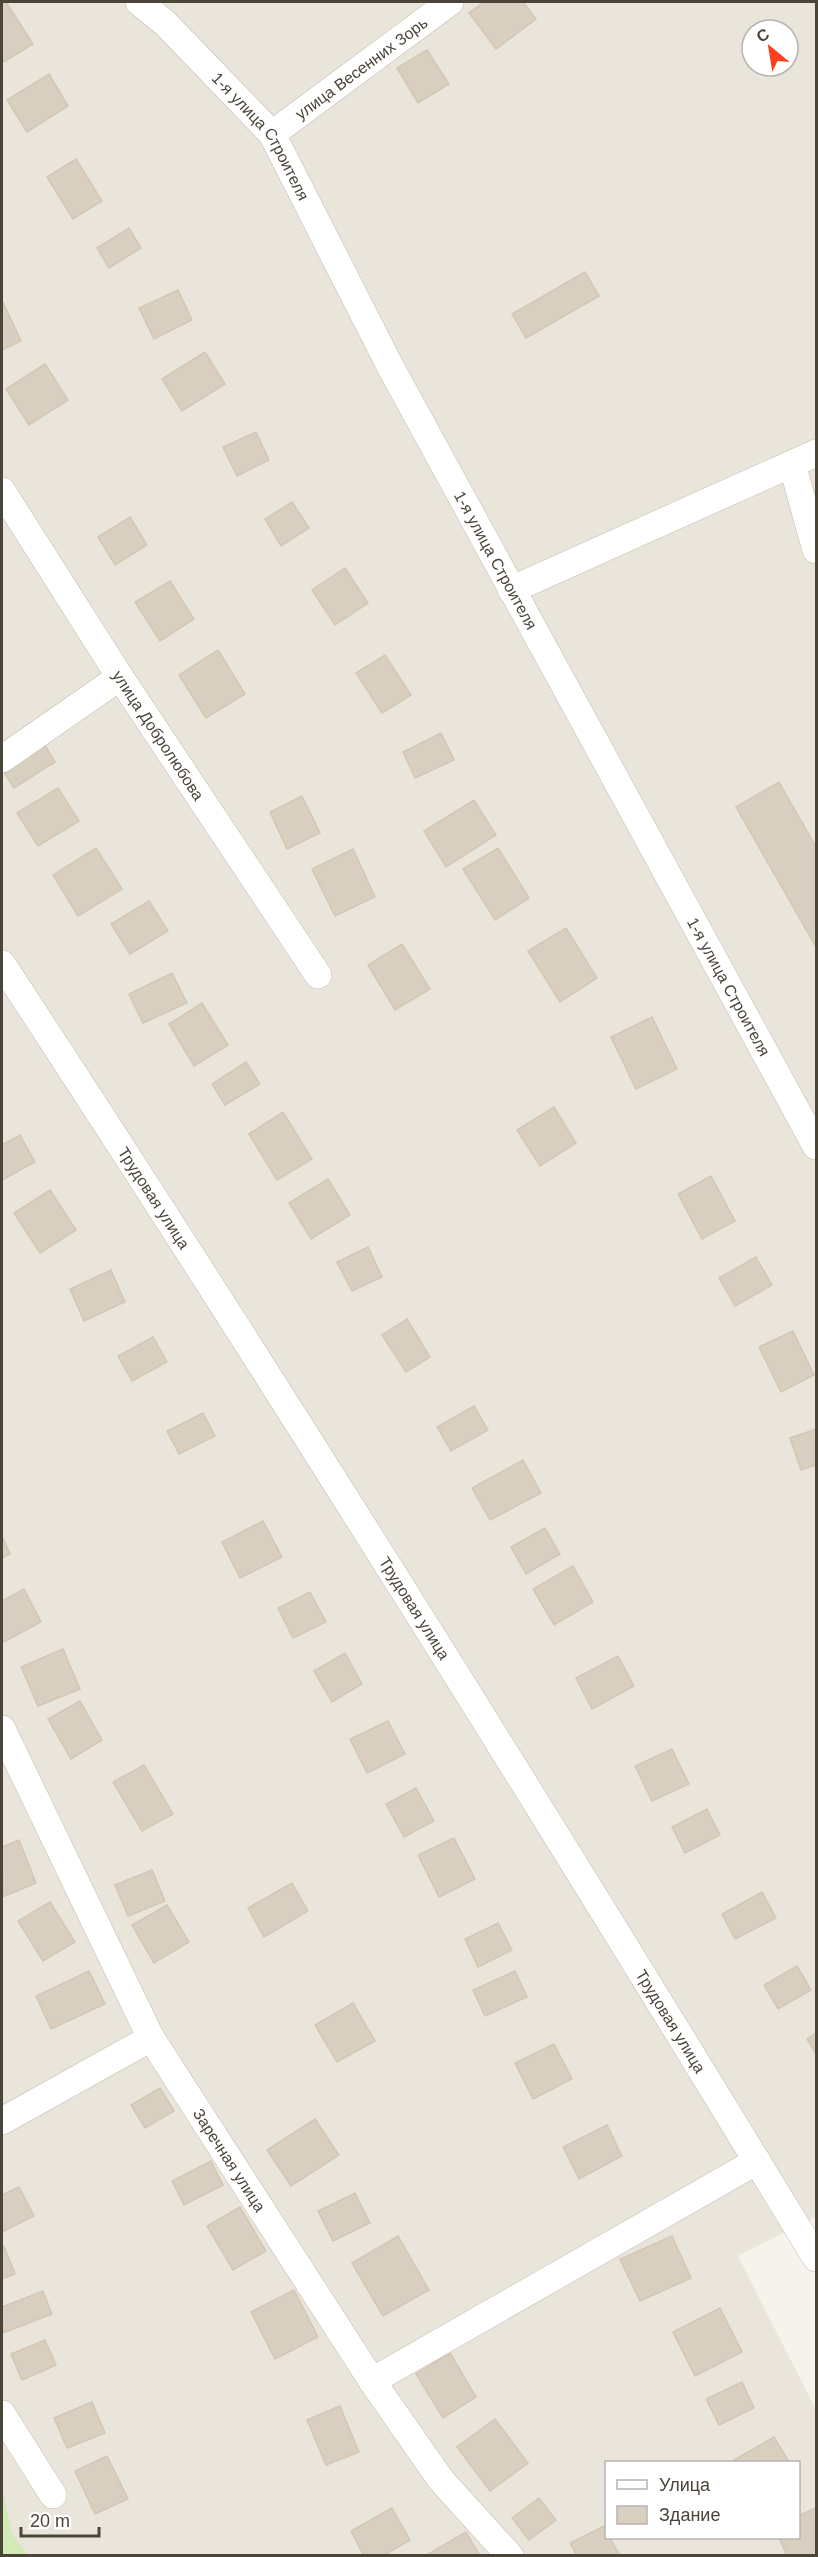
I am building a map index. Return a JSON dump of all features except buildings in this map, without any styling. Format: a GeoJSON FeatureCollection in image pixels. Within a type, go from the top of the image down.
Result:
{"type":"FeatureCollection","features":[{"type":"Feature","properties":{"kind":"street","name":"1-я улица Строителя"},"geometry":{"type":"LineString","coordinates":[[140,2],[165,23],[272,134],[390,366],[816,1146]]}},
{"type":"Feature","properties":{"kind":"street","name":"улица Весенних Зорь"},"geometry":{"type":"LineString","coordinates":[[272,134],[450,2]]}},
{"type":"Feature","properties":{"kind":"street"},"geometry":{"type":"LineString","coordinates":[[511,590],[816,453]]}},
{"type":"Feature","properties":{"kind":"street"},"geometry":{"type":"LineString","coordinates":[[792,464],[816,550]]}},
{"type":"Feature","properties":{"kind":"street","name":"улица Добролюбова"},"geometry":{"type":"LineString","coordinates":[[2,491],[120,677],[318,975]]}},
{"type":"Feature","properties":{"kind":"street"},"geometry":{"type":"LineString","coordinates":[[2,759],[120,677]]}},
{"type":"Feature","properties":{"kind":"street","name":"Трудовая улица"},"geometry":{"type":"LineString","coordinates":[[2,964],[256,1355],[816,2258]]}},
{"type":"Feature","properties":{"kind":"street","name":"Заречная улица"},"geometry":{"type":"LineString","coordinates":[[2,1729],[151,2038],[372,2381],[441,2480],[510,2556]]}},
{"type":"Feature","properties":{"kind":"street"},"geometry":{"type":"LineString","coordinates":[[2,2121],[151,2038]]}},
{"type":"Feature","properties":{"kind":"street"},"geometry":{"type":"LineString","coordinates":[[372,2381],[757,2161]]}},
{"type":"Feature","properties":{"kind":"street"},"geometry":{"type":"LineString","coordinates":[[2,2414],[53,2495]]}},
{"type":"Feature","properties":{"kind":"shaded area"},"geometry":{"type":"Polygon","coordinates":[[[2,2],[816,2],[816,2217],[738,2256],[816,2410],[816,2555],[2,2556],[2,2]]]}},
{"type":"Feature","properties":{"kind":"green space"},"geometry":{"type":"Polygon","coordinates":[[[2,2488],[12,2534],[28,2555],[2,2555],[2,2488]]]}}]}
